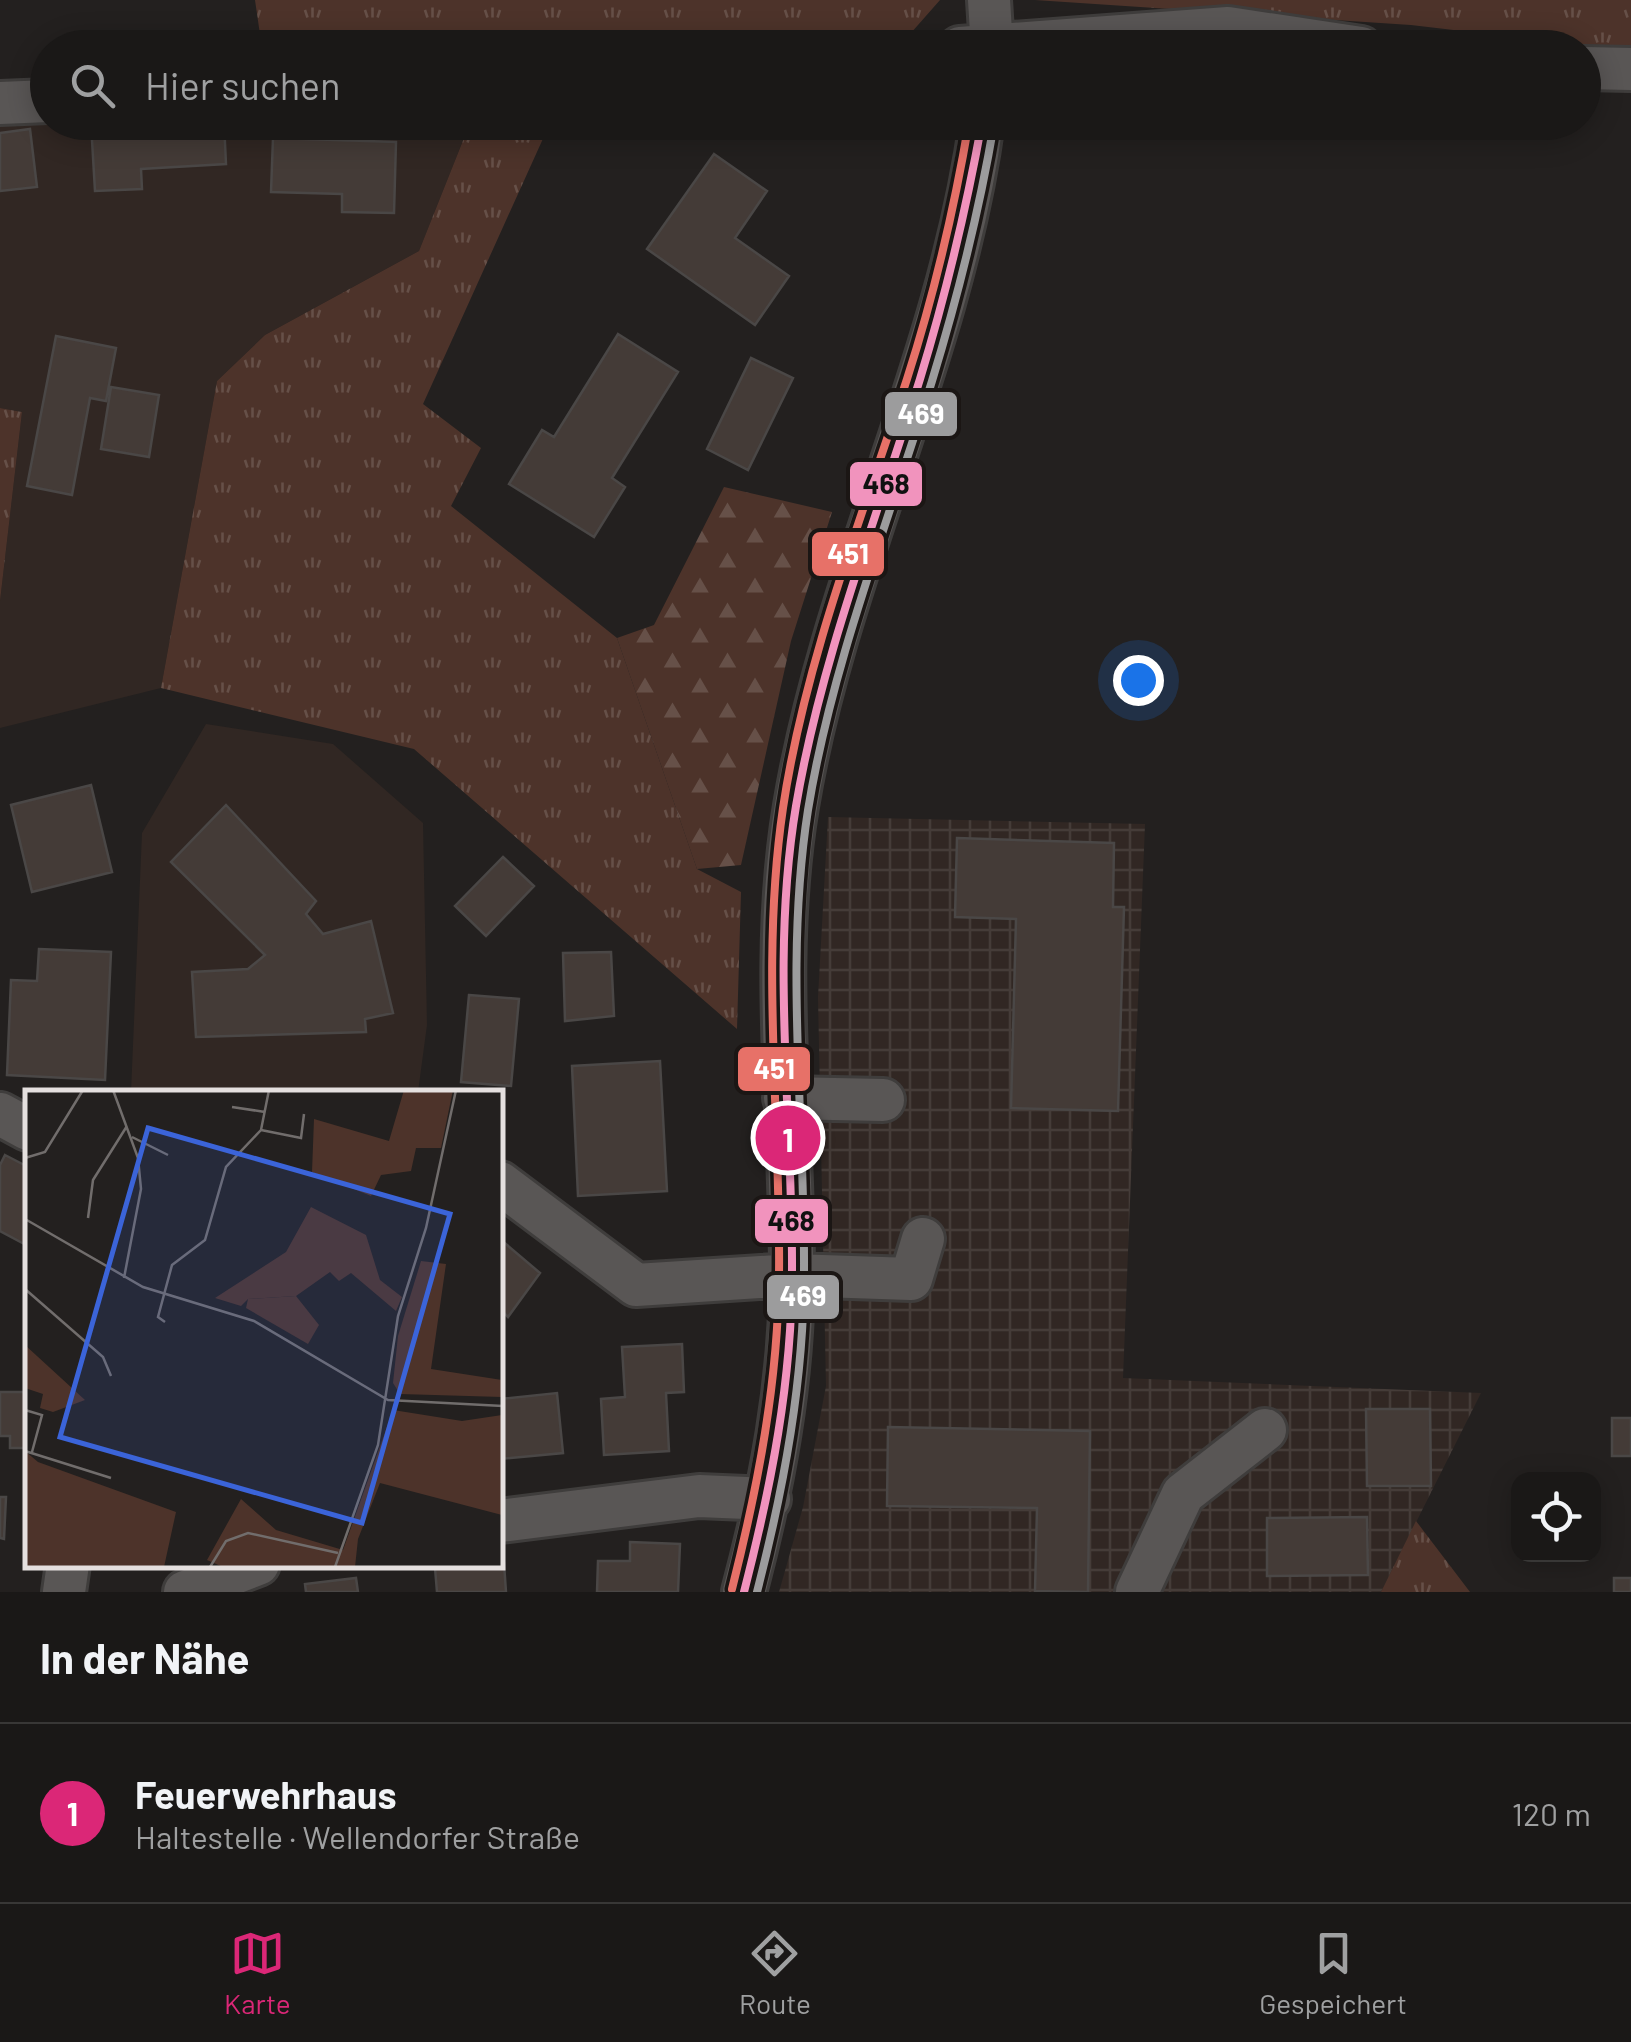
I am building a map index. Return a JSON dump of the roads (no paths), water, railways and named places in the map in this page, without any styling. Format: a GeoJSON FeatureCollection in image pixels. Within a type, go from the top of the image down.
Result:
{"type":"FeatureCollection","features":[{"type":"Feature","properties":{"kind":"street"},"geometry":{"type":"LineString","coordinates":[[1147,30],[1241,30]]}},
{"type":"Feature","properties":{"kind":"street"},"geometry":{"type":"LineString","coordinates":[[1601,68],[1631,69]]}},
{"type":"Feature","properties":{"kind":"street"},"geometry":{"type":"LineString","coordinates":[[0,103],[30,102]]}},
{"type":"Feature","properties":{"kind":"street"},"geometry":{"type":"LineString","coordinates":[[744,1592],[769,1500],[784,1397],[792,1275],[785,1098],[785,891],[796,805],[825,667],[935,336],[972,193],[979,140]]}},
{"type":"Feature","properties":{"kind":"street"},"geometry":{"type":"LineString","coordinates":[[785,1098],[883,1100]]}},
{"type":"Feature","properties":{"kind":"street"},"geometry":{"type":"LineString","coordinates":[[0,1114],[25,1127]]}},
{"type":"Feature","properties":{"kind":"street"},"geometry":{"type":"LineString","coordinates":[[502,1185],[636,1285],[792,1275],[911,1279],[922,1240]]}},
{"type":"Feature","properties":{"kind":"street"},"geometry":{"type":"LineString","coordinates":[[1136,1592],[1183,1494],[1265,1430]]}},
{"type":"Feature","properties":{"kind":"street"},"geometry":{"type":"LineString","coordinates":[[502,1521],[699,1496],[769,1500]]}},
{"type":"Feature","properties":{"kind":"street"},"geometry":{"type":"LineString","coordinates":[[64,1592],[68,1567]]}},
{"type":"Feature","properties":{"kind":"street"},"geometry":{"type":"LineString","coordinates":[[184,1592],[250,1567]]}},
{"type":"Feature","properties":{"kind":"place","name":"Feuerwehrhaus"},"geometry":{"type":"Point","coordinates":[788,1138]}}]}
